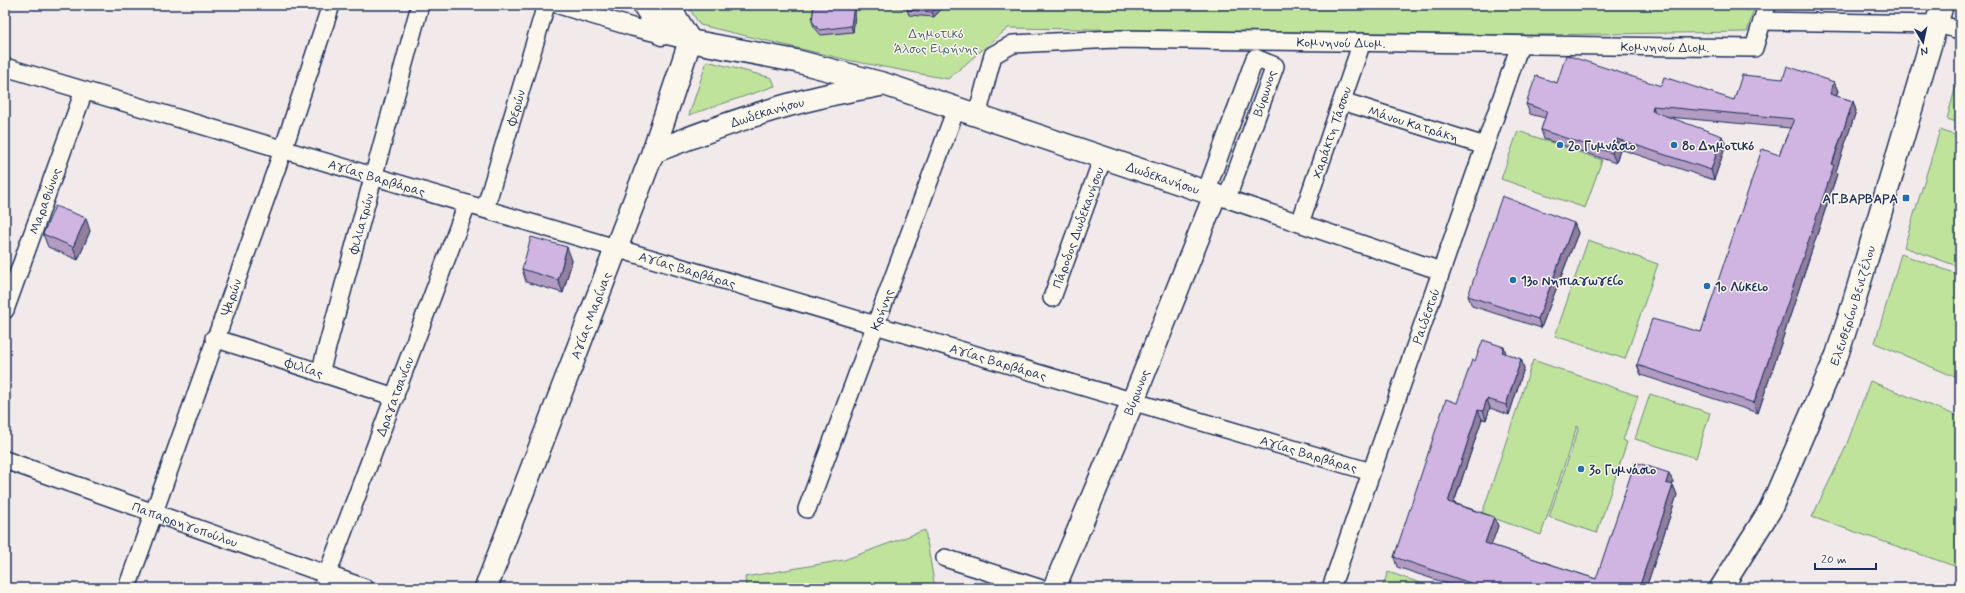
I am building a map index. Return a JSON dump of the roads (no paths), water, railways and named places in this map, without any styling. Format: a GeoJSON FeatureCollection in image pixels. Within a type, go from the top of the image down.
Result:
{"type":"FeatureCollection","features":[{"type":"Feature","properties":{"kind":"street","name":"Ψαρών"},"geometry":{"type":"LineString","coordinates":[[127,588],[214,338],[283,150],[331,5]]}},
{"type":"Feature","properties":{"kind":"street","name":"Φιλιατρών"},"geometry":{"type":"LineString","coordinates":[[320,373],[420,5]]}},
{"type":"Feature","properties":{"kind":"street","name":"Φερών"},"geometry":{"type":"LineString","coordinates":[[485,209],[546,5]]}},
{"type":"Feature","properties":{"kind":"street"},"geometry":{"type":"LineString","coordinates":[[559,5],[690,41]]}},
{"type":"Feature","properties":{"kind":"street"},"geometry":{"type":"LineString","coordinates":[[644,5],[662,34]]}},
{"type":"Feature","properties":{"kind":"street"},"geometry":{"type":"LineString","coordinates":[[668,5],[690,41]]}},
{"type":"Feature","properties":{"kind":"street"},"geometry":{"type":"LineString","coordinates":[[1767,5],[1762,21],[1824,22],[1940,15],[1960,30]]}},
{"type":"Feature","properties":{"kind":"street","name":"Ελευθερίου Βενιζέλου"},"geometry":{"type":"LineString","coordinates":[[1721,588],[1770,510],[1837,355],[1940,15]]}},
{"type":"Feature","properties":{"kind":"street","name":"Κομνηνού Διομ."},"geometry":{"type":"LineString","coordinates":[[966,112],[993,55],[1013,44],[1115,39],[1754,48],[1762,21]]}},
{"type":"Feature","properties":{"kind":"street","name":"Δωδεκανήσου"},"geometry":{"type":"LineString","coordinates":[[690,41],[796,61],[884,84],[1441,271]]}},
{"type":"Feature","properties":{"kind":"street","name":"Αγίας Μαρίνας"},"geometry":{"type":"LineString","coordinates":[[486,588],[653,152],[690,41]]}},
{"type":"Feature","properties":{"kind":"street","name":"Βύρωνος"},"geometry":{"type":"LineString","coordinates":[[1054,588],[1216,195],[1255,58],[1264,62],[1271,41]]}},
{"type":"Feature","properties":{"kind":"street","name":"Χαράκτη Τάσσου"},"geometry":{"type":"LineString","coordinates":[[1300,223],[1362,42]]}},
{"type":"Feature","properties":{"kind":"street","name":"Ραιδεστού"},"geometry":{"type":"LineString","coordinates":[[1331,588],[1520,45]]}},
{"type":"Feature","properties":{"kind":"street","name":"Αγίας Βαρβάρας"},"geometry":{"type":"LineString","coordinates":[[5,67],[617,247],[1371,472]]}},
{"type":"Feature","properties":{"kind":"street","name":"Δωδεκανήσου"},"geometry":{"type":"LineString","coordinates":[[653,152],[699,133],[754,115],[820,97],[884,84]]}},
{"type":"Feature","properties":{"kind":"street","name":"Μαραθώνος"},"geometry":{"type":"LineString","coordinates":[[5,310],[84,91]]}},
{"type":"Feature","properties":{"kind":"street","name":"Μάνου Κατράκη"},"geometry":{"type":"LineString","coordinates":[[1342,101],[1485,146]]}},
{"type":"Feature","properties":{"kind":"street","name":"Κρήνης"},"geometry":{"type":"LineString","coordinates":[[807,509],[876,325],[966,112]]}},
{"type":"Feature","properties":{"kind":"street","name":"Πάροδος Δωδεκανήσου"},"geometry":{"type":"LineString","coordinates":[[1052,298],[1103,158]]}},
{"type":"Feature","properties":{"kind":"street","name":"Δραγατσανίου"},"geometry":{"type":"LineString","coordinates":[[325,581],[467,204]]}},
{"type":"Feature","properties":{"kind":"street","name":"Φιλίας"},"geometry":{"type":"LineString","coordinates":[[214,338],[395,397]]}},
{"type":"Feature","properties":{"kind":"street","name":"Παπαρρηγοπούλου"},"geometry":{"type":"LineString","coordinates":[[5,460],[154,513],[325,581],[365,588]]}},
{"type":"Feature","properties":{"kind":"street"},"geometry":{"type":"LineString","coordinates":[[945,558],[1039,588]]}},
{"type":"Feature","properties":{"kind":"place","name":"2ο Γυμνάσιο"},"geometry":{"type":"Point","coordinates":[1560,145]}},
{"type":"Feature","properties":{"kind":"place","name":"8ο Δημοτικό"},"geometry":{"type":"Point","coordinates":[1674,145]}},
{"type":"Feature","properties":{"kind":"place","name":"ΑΓ.ΒΑΡΒΑΡΑ"},"geometry":{"type":"Point","coordinates":[1906,198]}},
{"type":"Feature","properties":{"kind":"place","name":"13ο Νηπιαγωγείο"},"geometry":{"type":"Point","coordinates":[1513,280]}},
{"type":"Feature","properties":{"kind":"place","name":"1ο Λύκειο"},"geometry":{"type":"Point","coordinates":[1707,286]}},
{"type":"Feature","properties":{"kind":"place","name":"3ο Γυμνάσιο"},"geometry":{"type":"Point","coordinates":[1581,469]}},
{"type":"Feature","properties":{"kind":"park label","name":"Δημοτικό Άλσος Ειρήνης"},"geometry":{"type":"Point","coordinates":[936,40]}}]}
